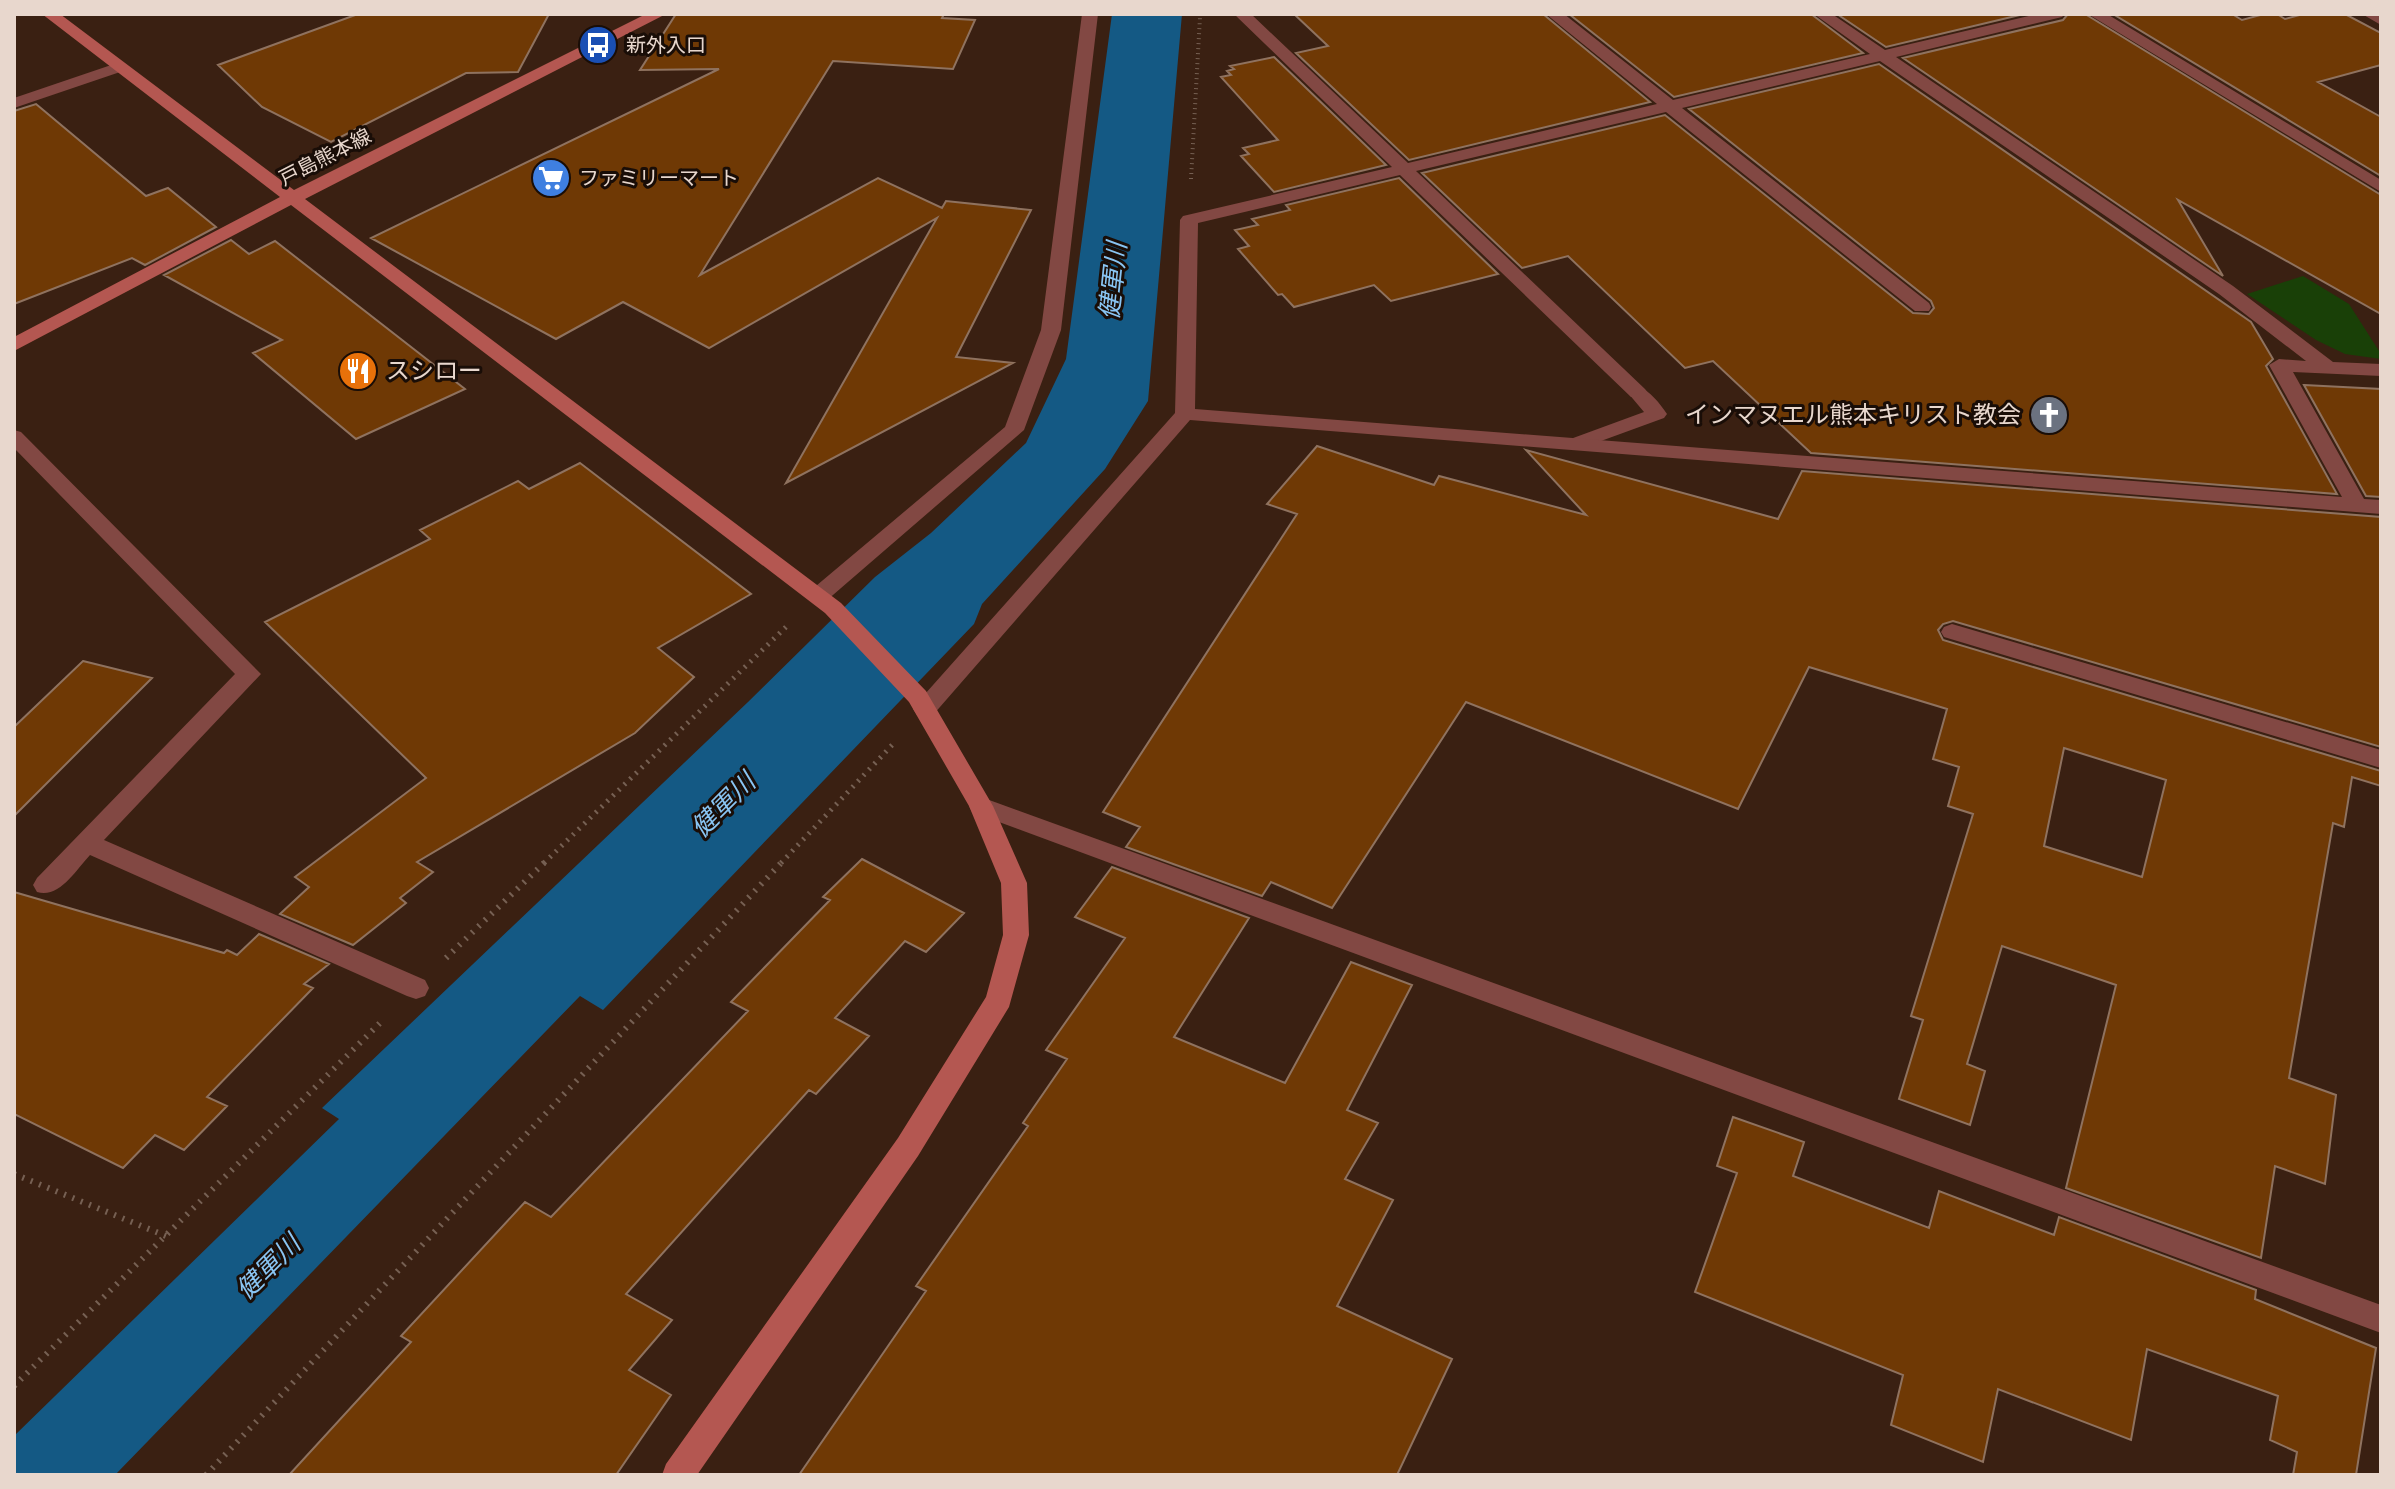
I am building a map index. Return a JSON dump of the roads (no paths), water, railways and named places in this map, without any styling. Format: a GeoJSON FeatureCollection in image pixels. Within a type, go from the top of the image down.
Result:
{"type":"FeatureCollection","features":[{"type":"Feature","properties":{"kind":"street"},"geometry":{"type":"LineString","coordinates":[[50,14],[290,199],[826,602],[922,703],[981,806],[1014,883],[1016,935],[999,999],[908,1147],[678,1475]]}},
{"type":"Feature","properties":{"kind":"street","name":"戸島熊本線"},"geometry":{"type":"LineString","coordinates":[[14,345],[290,199],[658,14]]}},
{"type":"Feature","properties":{"kind":"street"},"geometry":{"type":"LineString","coordinates":[[826,602],[1014,430],[1051,330],[1090,14]]}},
{"type":"Feature","properties":{"kind":"street"},"geometry":{"type":"LineString","coordinates":[[1242,14],[1657,414],[1572,445]]}},
{"type":"Feature","properties":{"kind":"street"},"geometry":{"type":"LineString","coordinates":[[1554,14],[1922,307]]}},
{"type":"Feature","properties":{"kind":"street"},"geometry":{"type":"LineString","coordinates":[[1822,14],[2226,290],[2328,368]]}},
{"type":"Feature","properties":{"kind":"street"},"geometry":{"type":"LineString","coordinates":[[922,703],[1185,414],[1189,220],[2057,14]]}},
{"type":"Feature","properties":{"kind":"street"},"geometry":{"type":"LineString","coordinates":[[2096,14],[2381,187]]}},
{"type":"Feature","properties":{"kind":"street"},"geometry":{"type":"LineString","coordinates":[[2370,14],[2381,20]]}},
{"type":"Feature","properties":{"kind":"street"},"geometry":{"type":"LineString","coordinates":[[14,103],[120,67]]}},
{"type":"Feature","properties":{"kind":"street"},"geometry":{"type":"LineString","coordinates":[[2357,506],[2279,365],[2381,370]]}},
{"type":"Feature","properties":{"kind":"street"},"geometry":{"type":"LineString","coordinates":[[1185,414],[2381,507]]}},
{"type":"Feature","properties":{"kind":"street"},"geometry":{"type":"LineString","coordinates":[[15,439],[249,674],[46,885]]}},
{"type":"Feature","properties":{"kind":"street"},"geometry":{"type":"LineString","coordinates":[[1952,632],[2381,759]]}},
{"type":"Feature","properties":{"kind":"street"},"geometry":{"type":"LineString","coordinates":[[981,806],[2381,1319]]}},
{"type":"Feature","properties":{"kind":"street"},"geometry":{"type":"LineString","coordinates":[[87,843],[416,988]]}},
{"type":"Feature","properties":{"kind":"water","name":"健軍川"},"geometry":{"type":"Polygon","coordinates":[[[1112,14],[1182,14],[1148,401],[1105,469],[982,604],[974,624],[603,1010],[580,996],[115,1475],[14,1475],[14,1436],[339,1119],[322,1108],[875,577],[931,533],[1026,443],[1066,359],[1112,14]]]}},
{"type":"Feature","properties":{"kind":"place","name":"新外入口"},"geometry":{"type":"Point","coordinates":[598,45]}},
{"type":"Feature","properties":{"kind":"place","name":"ファミリーマート"},"geometry":{"type":"Point","coordinates":[551,178]}},
{"type":"Feature","properties":{"kind":"place","name":"スシロー"},"geometry":{"type":"Point","coordinates":[358,371]}},
{"type":"Feature","properties":{"kind":"place","name":"インマヌエル熊本キリスト教会"},"geometry":{"type":"Point","coordinates":[2049,415]}}]}
